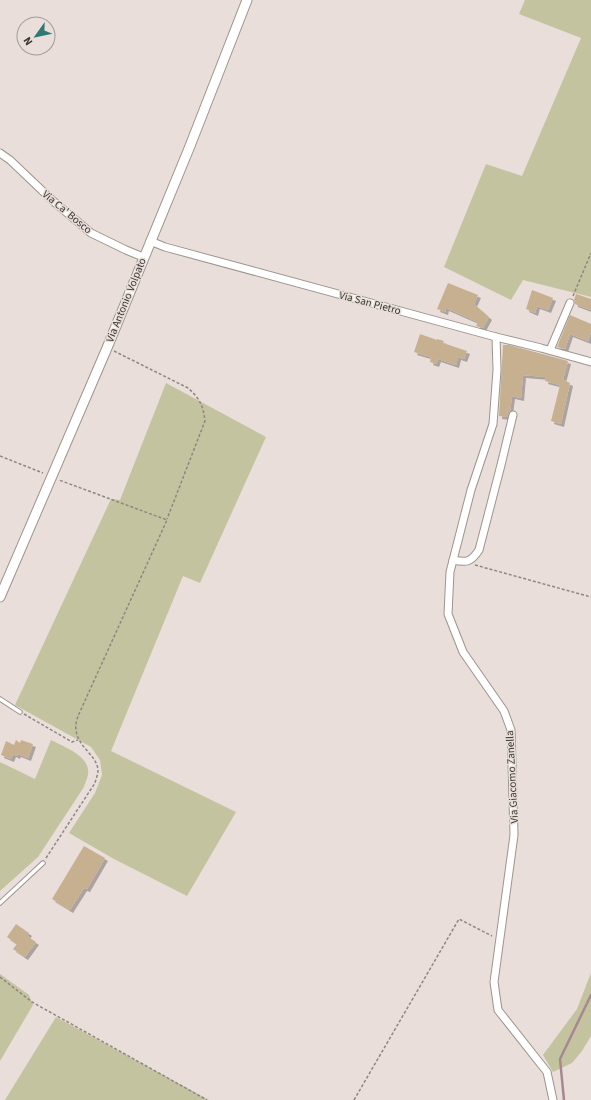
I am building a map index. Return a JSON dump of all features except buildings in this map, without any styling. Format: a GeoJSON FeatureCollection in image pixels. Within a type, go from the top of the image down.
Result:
{"type":"FeatureCollection","features":[{"type":"Feature","properties":{"kind":"street","name":"Via Antonio Volpato"},"geometry":{"type":"LineString","coordinates":[[0,597],[107,348],[143,257],[190,146],[247,0]]}},
{"type":"Feature","properties":{"kind":"street","name":"Via Ca' Bosco"},"geometry":{"type":"LineString","coordinates":[[0,153],[10,160],[91,233],[143,257]]}},
{"type":"Feature","properties":{"kind":"street","name":"Via San Pietro"},"geometry":{"type":"LineString","coordinates":[[150,241],[165,247],[496,338],[550,350],[591,362]]}},
{"type":"Feature","properties":{"kind":"street"},"geometry":{"type":"LineString","coordinates":[[550,350],[570,306]]}},
{"type":"Feature","properties":{"kind":"street","name":"Via Giacomo Zanella"},"geometry":{"type":"LineString","coordinates":[[496,338],[497,370],[493,424],[470,490],[450,572],[448,614],[463,652],[504,711],[511,730],[514,835],[494,982],[498,1010],[547,1072],[553,1100]]}},
{"type":"Feature","properties":{"kind":"street"},"geometry":{"type":"LineString","coordinates":[[453,560],[464,562],[471,560],[479,550],[512,415]]}},
{"type":"Feature","properties":{"kind":"lane"},"geometry":{"type":"LineString","coordinates":[[0,699],[20,712]]}},
{"type":"Feature","properties":{"kind":"lane"},"geometry":{"type":"LineString","coordinates":[[0,903],[43,863]]}},
{"type":"Feature","properties":{"kind":"path"},"geometry":{"type":"LineString","coordinates":[[570,306],[591,253]]}},
{"type":"Feature","properties":{"kind":"path"},"geometry":{"type":"LineString","coordinates":[[43,863],[95,783],[98,770],[95,760],[84,749],[78,740],[76,728],[78,716],[167,520],[205,421],[204,409],[198,397],[188,388],[107,348]]}},
{"type":"Feature","properties":{"kind":"path"},"geometry":{"type":"LineString","coordinates":[[0,456],[51,477],[167,520]]}},
{"type":"Feature","properties":{"kind":"path"},"geometry":{"type":"LineString","coordinates":[[464,562],[591,598]]}},
{"type":"Feature","properties":{"kind":"path"},"geometry":{"type":"LineString","coordinates":[[20,712],[72,742],[78,740]]}},
{"type":"Feature","properties":{"kind":"path"},"geometry":{"type":"LineString","coordinates":[[354,1100],[459,919],[500,940]]}},
{"type":"Feature","properties":{"kind":"path"},"geometry":{"type":"LineString","coordinates":[[0,977],[32,1002],[207,1100]]}},
{"type":"Feature","properties":{"kind":"green space"},"geometry":{"type":"Polygon","coordinates":[[[525,0],[591,0],[591,297],[523,280],[511,300],[444,267],[486,164],[522,176],[581,38],[519,14],[525,0]]]}},
{"type":"Feature","properties":{"kind":"green space"},"geometry":{"type":"Polygon","coordinates":[[[166,383],[266,437],[200,583],[183,576],[111,751],[236,812],[187,896],[114,859],[69,833],[95,793],[102,775],[100,760],[91,747],[15,705],[111,499],[120,500],[166,383]]]}},
{"type":"Feature","properties":{"kind":"green space"},"geometry":{"type":"Polygon","coordinates":[[[51,740],[76,753],[85,762],[88,768],[88,775],[84,787],[38,857],[0,891],[0,762],[35,779],[51,740]]]}},
{"type":"Feature","properties":{"kind":"green space"},"geometry":{"type":"Polygon","coordinates":[[[591,973],[591,1036],[582,1051],[572,1063],[553,1072],[543,1055],[577,1009],[591,973]]]}},
{"type":"Feature","properties":{"kind":"green space"},"geometry":{"type":"Polygon","coordinates":[[[0,974],[29,995],[33,1005],[0,1061],[0,974]]]}},
{"type":"Feature","properties":{"kind":"green space"},"geometry":{"type":"Polygon","coordinates":[[[56,1017],[209,1100],[5,1100],[56,1017]]]}},
{"type":"Feature","properties":{"kind":"waterway"},"geometry":{"type":"LineString","coordinates":[[564,1100],[560,1059],[591,995]]}}]}
